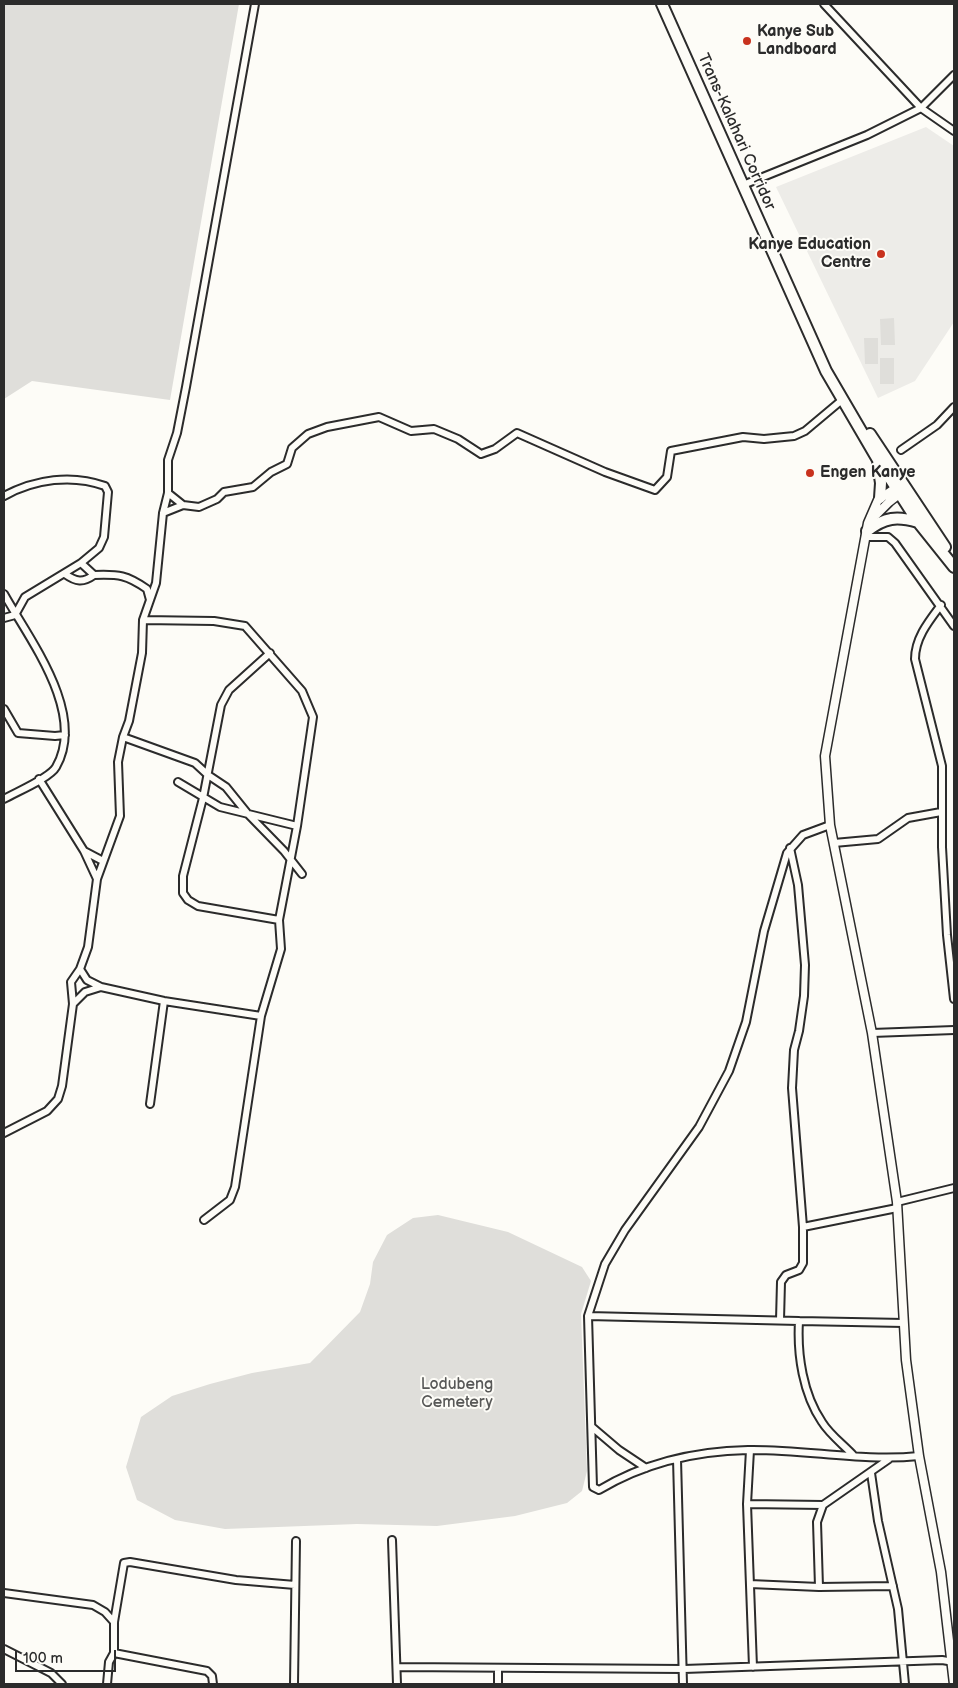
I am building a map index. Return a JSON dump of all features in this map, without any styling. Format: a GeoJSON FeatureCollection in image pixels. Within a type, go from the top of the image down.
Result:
{"type":"FeatureCollection","features":[{"type":"Feature","properties":{"kind":"highway","name":"Trans-Kalahari Corridor"},"geometry":{"type":"LineString","coordinates":[[662,4],[806,328],[842,400],[878,460],[954,561]]}},
{"type":"Feature","properties":{"kind":"highway","name":"Trans-Kalahari Corridor"},"geometry":{"type":"LineString","coordinates":[[806,328],[901,489],[918,522],[954,567]]}},
{"type":"Feature","properties":{"kind":"highway"},"geometry":{"type":"LineString","coordinates":[[878,460],[881,483],[880,498]]}},
{"type":"Feature","properties":{"kind":"highway"},"geometry":{"type":"LineString","coordinates":[[867,530],[892,517],[918,522]]}},
{"type":"Feature","properties":{"kind":"street"},"geometry":{"type":"LineString","coordinates":[[4,1133],[47,1111],[58,1099],[73,1004],[71,982],[80,969],[88,946],[96,880],[120,816],[118,762],[123,737],[129,721],[142,653],[142,620],[156,583],[163,513],[168,493],[168,460],[177,433],[186,387],[255,4]]}},
{"type":"Feature","properties":{"kind":"street"},"geometry":{"type":"LineString","coordinates":[[824,4],[921,108],[954,131]]}},
{"type":"Feature","properties":{"kind":"street"},"geometry":{"type":"LineString","coordinates":[[743,184],[867,134],[921,108],[954,75]]}},
{"type":"Feature","properties":{"kind":"street"},"geometry":{"type":"LineString","coordinates":[[163,513],[183,505],[199,507],[217,499],[224,492],[253,488],[271,472],[287,464],[292,448],[308,434],[328,427],[379,418],[411,430],[434,429],[458,439],[481,454],[495,449],[517,432],[605,472],[655,490],[667,478],[671,451],[743,437],[764,439],[794,436],[805,431],[842,400]]}},
{"type":"Feature","properties":{"kind":"street"},"geometry":{"type":"LineString","coordinates":[[901,450],[937,425],[954,407]]}},
{"type":"Feature","properties":{"kind":"street"},"geometry":{"type":"LineString","coordinates":[[4,496],[14,490],[48,480],[75,478],[106,486],[108,492],[104,537],[99,548],[65,574],[25,597],[15,614],[4,618]]}},
{"type":"Feature","properties":{"kind":"street"},"geometry":{"type":"LineString","coordinates":[[901,489],[880,498],[875,505],[867,530],[825,756],[830,825],[872,1033],[897,1205],[906,1360],[919,1456],[941,1572],[954,1684]]}},
{"type":"Feature","properties":{"kind":"street"},"geometry":{"type":"LineString","coordinates":[[867,530],[876,513],[901,489]]}},
{"type":"Feature","properties":{"kind":"street"},"geometry":{"type":"LineString","coordinates":[[168,493],[183,505]]}},
{"type":"Feature","properties":{"kind":"street"},"geometry":{"type":"LineString","coordinates":[[867,530],[888,537],[895,543],[941,605],[954,626]]}},
{"type":"Feature","properties":{"kind":"street"},"geometry":{"type":"LineString","coordinates":[[81,563],[94,575]]}},
{"type":"Feature","properties":{"kind":"street"},"geometry":{"type":"LineString","coordinates":[[65,574],[73,580],[80,581],[87,580],[94,575],[120,574],[147,589],[150,603]]}},
{"type":"Feature","properties":{"kind":"street"},"geometry":{"type":"LineString","coordinates":[[147,589],[156,583]]}},
{"type":"Feature","properties":{"kind":"street"},"geometry":{"type":"LineString","coordinates":[[4,594],[52,680],[64,711],[65,735],[56,768],[4,799]]}},
{"type":"Feature","properties":{"kind":"street"},"geometry":{"type":"LineString","coordinates":[[941,605],[920,636],[915,650],[915,659],[942,766],[941,812],[947,935],[954,999]]}},
{"type":"Feature","properties":{"kind":"street"},"geometry":{"type":"LineString","coordinates":[[142,620],[214,621],[245,626],[302,691],[313,717],[279,920],[280,949],[261,1016],[235,1187],[230,1200],[204,1220]]}},
{"type":"Feature","properties":{"kind":"street"},"geometry":{"type":"LineString","coordinates":[[270,653],[225,697],[221,705],[203,798],[183,876],[183,893],[188,900],[206,907],[279,920]]}},
{"type":"Feature","properties":{"kind":"street"},"geometry":{"type":"LineString","coordinates":[[4,710],[18,733],[65,735]]}},
{"type":"Feature","properties":{"kind":"street"},"geometry":{"type":"LineString","coordinates":[[123,737],[195,763],[208,775],[226,787],[302,874]]}},
{"type":"Feature","properties":{"kind":"street"},"geometry":{"type":"LineString","coordinates":[[39,779],[84,851],[96,880]]}},
{"type":"Feature","properties":{"kind":"street"},"geometry":{"type":"LineString","coordinates":[[178,782],[220,807],[296,826]]}},
{"type":"Feature","properties":{"kind":"street"},"geometry":{"type":"LineString","coordinates":[[834,843],[878,839],[908,818],[941,812]]}},
{"type":"Feature","properties":{"kind":"street"},"geometry":{"type":"LineString","coordinates":[[830,825],[803,835],[790,848],[784,860],[764,931],[746,1022],[728,1071],[699,1127],[625,1230],[605,1264],[588,1316],[593,1487],[599,1490],[614,1481],[646,1468],[699,1454],[750,1450],[889,1459],[919,1456]]}},
{"type":"Feature","properties":{"kind":"street"},"geometry":{"type":"LineString","coordinates":[[780,1320],[781,1282],[786,1275],[795,1272],[802,1266],[804,1227],[792,1088],[794,1050],[802,1005],[805,965],[795,864],[790,848]]}},
{"type":"Feature","properties":{"kind":"street"},"geometry":{"type":"LineString","coordinates":[[84,851],[103,861]]}},
{"type":"Feature","properties":{"kind":"street"},"geometry":{"type":"LineString","coordinates":[[80,969],[87,980],[101,987],[164,1001],[261,1016]]}},
{"type":"Feature","properties":{"kind":"street"},"geometry":{"type":"LineString","coordinates":[[73,1004],[85,992],[101,987]]}},
{"type":"Feature","properties":{"kind":"street"},"geometry":{"type":"LineString","coordinates":[[150,1104],[164,1001]]}},
{"type":"Feature","properties":{"kind":"street"},"geometry":{"type":"LineString","coordinates":[[872,1033],[954,1030]]}},
{"type":"Feature","properties":{"kind":"street"},"geometry":{"type":"LineString","coordinates":[[804,1227],[897,1205],[954,1188]]}},
{"type":"Feature","properties":{"kind":"street"},"geometry":{"type":"LineString","coordinates":[[588,1316],[904,1323]]}},
{"type":"Feature","properties":{"kind":"street"},"geometry":{"type":"LineString","coordinates":[[799,1321],[801,1364],[806,1387],[821,1422],[854,1456]]}},
{"type":"Feature","properties":{"kind":"street"},"geometry":{"type":"LineString","coordinates":[[592,1427],[618,1450],[646,1468]]}},
{"type":"Feature","properties":{"kind":"street"},"geometry":{"type":"LineString","coordinates":[[750,1450],[747,1504],[753,1668]]}},
{"type":"Feature","properties":{"kind":"street"},"geometry":{"type":"LineString","coordinates":[[677,1459],[683,1684]]}},
{"type":"Feature","properties":{"kind":"street"},"geometry":{"type":"LineString","coordinates":[[747,1504],[823,1505],[889,1459]]}},
{"type":"Feature","properties":{"kind":"street"},"geometry":{"type":"LineString","coordinates":[[871,1473],[878,1521],[893,1586],[904,1663],[905,1684]]}},
{"type":"Feature","properties":{"kind":"street"},"geometry":{"type":"LineString","coordinates":[[820,1587],[817,1522],[823,1505]]}},
{"type":"Feature","properties":{"kind":"street"},"geometry":{"type":"LineString","coordinates":[[392,1540],[397,1684]]}},
{"type":"Feature","properties":{"kind":"street"},"geometry":{"type":"LineString","coordinates":[[294,1684],[296,1541]]}},
{"type":"Feature","properties":{"kind":"street"},"geometry":{"type":"LineString","coordinates":[[107,1684],[109,1662],[114,1653],[114,1622],[122,1569],[125,1563],[236,1580],[295,1585]]}},
{"type":"Feature","properties":{"kind":"street"},"geometry":{"type":"LineString","coordinates":[[750,1584],[820,1587],[893,1586]]}},
{"type":"Feature","properties":{"kind":"street"},"geometry":{"type":"LineString","coordinates":[[4,1593],[93,1605],[105,1612],[114,1622]]}},
{"type":"Feature","properties":{"kind":"street"},"geometry":{"type":"LineString","coordinates":[[4,1649],[51,1673],[62,1684]]}},
{"type":"Feature","properties":{"kind":"street"},"geometry":{"type":"LineString","coordinates":[[114,1653],[206,1671],[212,1676],[213,1684]]}},
{"type":"Feature","properties":{"kind":"street"},"geometry":{"type":"LineString","coordinates":[[397,1667],[684,1669],[952,1661]]}},
{"type":"Feature","properties":{"kind":"street"},"geometry":{"type":"LineString","coordinates":[[498,1669],[498,1684]]}},
{"type":"Feature","properties":{"kind":"shaded area","name":"Kanye Education Centre"},"geometry":{"type":"Polygon","coordinates":[[[926,127],[954,146],[954,322],[915,381],[878,398],[776,187],[926,127]]]}},
{"type":"Feature","properties":{"kind":"green space"},"geometry":{"type":"Polygon","coordinates":[[[4,4],[239,4],[170,400],[32,381],[4,399],[4,4]]]}},
{"type":"Feature","properties":{"kind":"green space"},"geometry":{"type":"Polygon","coordinates":[[[894,318],[895,345],[881,345],[880,319],[894,318]]]}},
{"type":"Feature","properties":{"kind":"green space"},"geometry":{"type":"Polygon","coordinates":[[[864,338],[878,338],[878,364],[865,364],[864,338]]]}},
{"type":"Feature","properties":{"kind":"green space"},"geometry":{"type":"Polygon","coordinates":[[[880,358],[894,358],[894,384],[880,384],[880,358]]]}},
{"type":"Feature","properties":{"kind":"green space","name":"Lodubeng Cemetery"},"geometry":{"type":"Polygon","coordinates":[[[438,1215],[508,1232],[582,1267],[591,1281],[581,1314],[587,1471],[582,1491],[567,1503],[515,1516],[437,1526],[357,1524],[225,1529],[175,1520],[137,1500],[126,1467],[141,1417],[172,1396],[252,1373],[310,1363],[360,1312],[370,1284],[373,1262],[387,1235],[413,1218],[438,1215]]]}},
{"type":"Feature","properties":{"kind":"place","name":"Kanye Sub Landboard"},"geometry":{"type":"Point","coordinates":[747,41]}},
{"type":"Feature","properties":{"kind":"place","name":"Kanye Education Centre"},"geometry":{"type":"Point","coordinates":[881,254]}},
{"type":"Feature","properties":{"kind":"place","name":"Engen Kanye"},"geometry":{"type":"Point","coordinates":[810,473]}}]}
